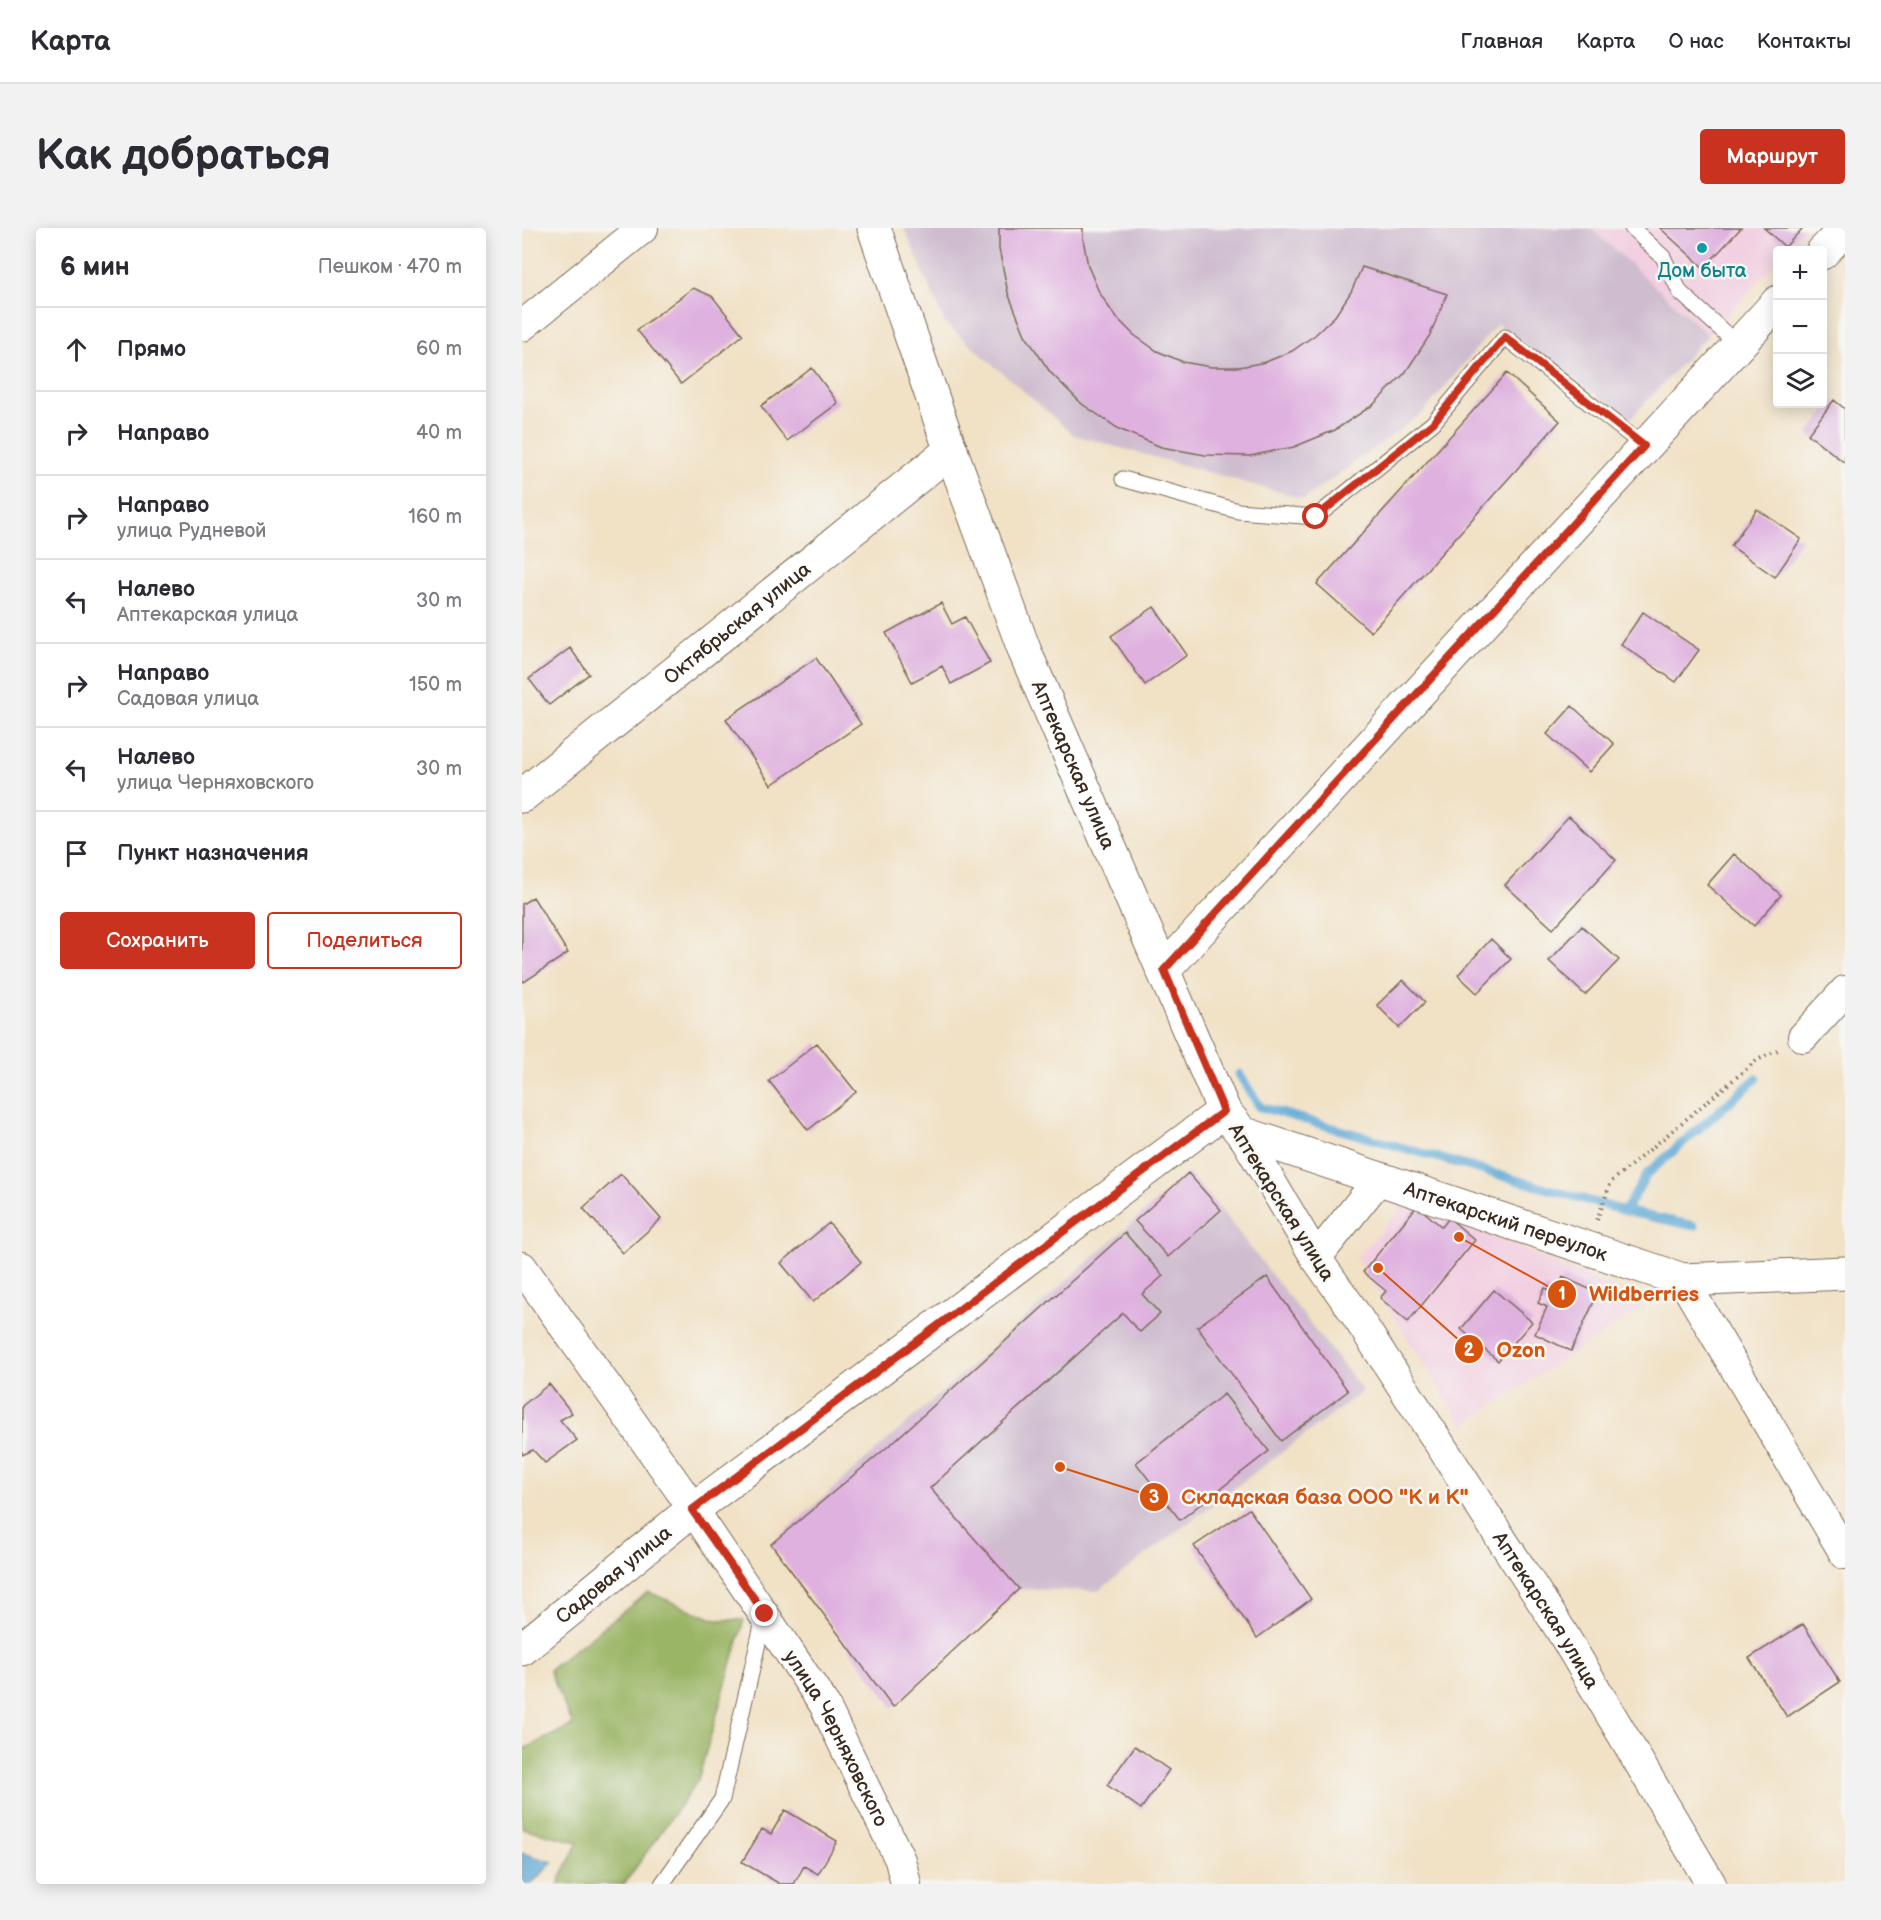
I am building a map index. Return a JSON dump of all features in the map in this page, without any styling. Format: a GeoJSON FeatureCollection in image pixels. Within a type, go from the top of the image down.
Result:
{"type":"FeatureCollection","features":[{"type":"Feature","properties":{"kind":"street"},"geometry":{"type":"LineString","coordinates":[[522,326],[643,228]]}},
{"type":"Feature","properties":{"kind":"street","name":"Аптекарская улица"},"geometry":{"type":"LineString","coordinates":[[874,228],[951,450],[1026,652],[1164,970],[1233,1122],[1316,1258],[1350,1306],[1560,1629],[1711,1884]]}},
{"type":"Feature","properties":{"kind":"street"},"geometry":{"type":"LineString","coordinates":[[1827,249],[1845,229]]}},
{"type":"Feature","properties":{"kind":"street"},"geometry":{"type":"LineString","coordinates":[[1164,970],[1773,307]]}},
{"type":"Feature","properties":{"kind":"street","name":"Октябрьская улица"},"geometry":{"type":"LineString","coordinates":[[522,796],[951,450]]}},
{"type":"Feature","properties":{"kind":"street"},"geometry":{"type":"LineString","coordinates":[[1803,1037],[1845,991]]}},
{"type":"Feature","properties":{"kind":"street","name":"Аптекарский переулок"},"geometry":{"type":"LineString","coordinates":[[1233,1122],[1379,1179],[1683,1280],[1845,1273]]}},
{"type":"Feature","properties":{"kind":"street","name":"Садовая улица"},"geometry":{"type":"LineString","coordinates":[[522,1649],[692,1510],[1233,1122]]}},
{"type":"Feature","properties":{"kind":"street"},"geometry":{"type":"LineString","coordinates":[[1316,1258],[1379,1179]]}},
{"type":"Feature","properties":{"kind":"street","name":"улица Черняховского"},"geometry":{"type":"LineString","coordinates":[[522,1267],[668,1473],[824,1704],[900,1860],[906,1884]]}},
{"type":"Feature","properties":{"kind":"street"},"geometry":{"type":"LineString","coordinates":[[1683,1280],[1845,1554]]}},
{"type":"Feature","properties":{"kind":"lane"},"geometry":{"type":"LineString","coordinates":[[1632,228],[1663,257],[1680,292],[1738,345]]}},
{"type":"Feature","properties":{"kind":"lane"},"geometry":{"type":"LineString","coordinates":[[1123,479],[1238,511],[1316,517],[1433,423],[1505,337],[1644,446]]}},
{"type":"Feature","properties":{"kind":"lane"},"geometry":{"type":"LineString","coordinates":[[662,1884],[723,1799],[765,1614]]}},
{"type":"Feature","properties":{"kind":"path"},"geometry":{"type":"LineString","coordinates":[[1600,1213],[1611,1182],[1757,1060],[1803,1037]]}},
{"type":"Feature","properties":{"kind":"shaded area"},"geometry":{"type":"Polygon","coordinates":[[[904,228],[1591,228],[1708,335],[1630,419],[1497,324],[1424,412],[1304,499],[1074,435],[945,323],[904,228]]]}},
{"type":"Feature","properties":{"kind":"shaded area"},"geometry":{"type":"Polygon","coordinates":[[[1591,228],[1808,228],[1791,246],[1773,246],[1773,265],[1708,335],[1591,228]]]}},
{"type":"Feature","properties":{"kind":"shaded area"},"geometry":{"type":"Polygon","coordinates":[[[1188,1173],[1221,1210],[1363,1391],[1098,1591],[1019,1589],[893,1707],[771,1544],[1188,1173]]]}},
{"type":"Feature","properties":{"kind":"shaded area"},"geometry":{"type":"Polygon","coordinates":[[[1409,1200],[1649,1303],[1463,1425],[1356,1258],[1409,1200]]]}},
{"type":"Feature","properties":{"kind":"green space"},"geometry":{"type":"Polygon","coordinates":[[[648,1592],[715,1620],[744,1620],[698,1780],[624,1884],[558,1884],[578,1842],[522,1828],[522,1750],[573,1725],[549,1670],[648,1592]]]}},
{"type":"Feature","properties":{"kind":"water"},"geometry":{"type":"Polygon","coordinates":[[[522,1853],[553,1862],[531,1884],[522,1884],[522,1853]]]}},
{"type":"Feature","properties":{"kind":"building"},"geometry":{"type":"Polygon","coordinates":[[[999,228],[1083,228],[1088,266],[1099,292],[1114,315],[1134,335],[1157,351],[1183,362],[1211,367],[1239,367],[1266,362],[1292,351],[1315,335],[1335,316],[1351,292],[1362,267],[1447,294],[1430,335],[1405,373],[1373,405],[1335,430],[1294,447],[1250,456],[1205,455],[1161,447],[1119,429],[1082,404],[1050,372],[1025,335],[1008,293],[999,249],[999,228]]]}},
{"type":"Feature","properties":{"kind":"building","name":"Дом быта"},"geometry":{"type":"Polygon","coordinates":[[[1660,228],[1741,228],[1704,268],[1660,228]]]}},
{"type":"Feature","properties":{"kind":"building","name":"Дом быта"},"geometry":{"type":"Polygon","coordinates":[[[1764,228],[1803,228],[1784,246],[1764,228]]]}},
{"type":"Feature","properties":{"kind":"building"},"geometry":{"type":"Polygon","coordinates":[[[693,288],[712,296],[743,335],[681,384],[637,330],[693,288]]]}},
{"type":"Feature","properties":{"kind":"building"},"geometry":{"type":"Polygon","coordinates":[[[812,368],[838,403],[787,441],[761,406],[812,368]]]}},
{"type":"Feature","properties":{"kind":"building"},"geometry":{"type":"Polygon","coordinates":[[[1507,373],[1560,421],[1371,632],[1317,584],[1507,373]]]}},
{"type":"Feature","properties":{"kind":"building"},"geometry":{"type":"Polygon","coordinates":[[[1834,400],[1845,409],[1845,463],[1808,434],[1834,400]]]}},
{"type":"Feature","properties":{"kind":"building"},"geometry":{"type":"Polygon","coordinates":[[[1757,509],[1801,539],[1775,577],[1731,546],[1757,509]]]}},
{"type":"Feature","properties":{"kind":"building"},"geometry":{"type":"Polygon","coordinates":[[[941,603],[952,624],[965,617],[990,663],[951,684],[942,666],[912,682],[886,633],[941,603]]]}},
{"type":"Feature","properties":{"kind":"building"},"geometry":{"type":"Polygon","coordinates":[[[1154,607],[1187,655],[1145,685],[1111,636],[1154,607]]]}},
{"type":"Feature","properties":{"kind":"building"},"geometry":{"type":"Polygon","coordinates":[[[1643,612],[1699,650],[1676,682],[1621,644],[1643,612]]]}},
{"type":"Feature","properties":{"kind":"building"},"geometry":{"type":"Polygon","coordinates":[[[570,648],[589,674],[549,705],[529,679],[570,648]]]}},
{"type":"Feature","properties":{"kind":"building"},"geometry":{"type":"Polygon","coordinates":[[[816,658],[861,724],[771,785],[726,719],[816,658]]]}},
{"type":"Feature","properties":{"kind":"building"},"geometry":{"type":"Polygon","coordinates":[[[1572,706],[1614,744],[1589,772],[1547,734],[1572,706]]]}},
{"type":"Feature","properties":{"kind":"building"},"geometry":{"type":"Polygon","coordinates":[[[1569,816],[1616,860],[1553,929],[1505,885],[1569,816]]]}},
{"type":"Feature","properties":{"kind":"building"},"geometry":{"type":"Polygon","coordinates":[[[1734,854],[1781,895],[1754,926],[1707,885],[1734,854]]]}},
{"type":"Feature","properties":{"kind":"building"},"geometry":{"type":"Polygon","coordinates":[[[533,897],[568,953],[524,982],[522,979],[522,904],[533,897]]]}},
{"type":"Feature","properties":{"kind":"building"},"geometry":{"type":"Polygon","coordinates":[[[1582,926],[1619,960],[1585,995],[1549,961],[1582,926]]]}},
{"type":"Feature","properties":{"kind":"building"},"geometry":{"type":"Polygon","coordinates":[[[1491,939],[1511,959],[1477,993],[1458,975],[1491,939]]]}},
{"type":"Feature","properties":{"kind":"building"},"geometry":{"type":"Polygon","coordinates":[[[1403,980],[1425,1002],[1399,1028],[1377,1005],[1403,980]]]}},
{"type":"Feature","properties":{"kind":"building"},"geometry":{"type":"Polygon","coordinates":[[[817,1043],[856,1092],[808,1130],[769,1081],[817,1043]]]}},
{"type":"Feature","properties":{"kind":"building"},"geometry":{"type":"Polygon","coordinates":[[[1188,1173],[1221,1210],[1168,1257],[1135,1221],[1188,1173]]]}},
{"type":"Feature","properties":{"kind":"building"},"geometry":{"type":"Polygon","coordinates":[[[621,1174],[661,1219],[623,1253],[583,1208],[621,1174]]]}},
{"type":"Feature","properties":{"kind":"building"},"geometry":{"type":"Polygon","coordinates":[[[1417,1206],[1442,1227],[1449,1218],[1475,1240],[1408,1322],[1380,1298],[1386,1291],[1363,1272],[1417,1206]]]}},
{"type":"Feature","properties":{"kind":"building"},"geometry":{"type":"Polygon","coordinates":[[[829,1223],[861,1262],[813,1302],[781,1263],[829,1223]]]}},
{"type":"Feature","properties":{"kind":"building"},"geometry":{"type":"Polygon","coordinates":[[[1125,1233],[1163,1276],[1142,1294],[1160,1314],[1140,1332],[1123,1313],[930,1488],[1019,1589],[893,1707],[771,1544],[891,1444],[1125,1233]]]}},
{"type":"Feature","properties":{"kind":"building"},"geometry":{"type":"Polygon","coordinates":[[[1267,1277],[1348,1391],[1281,1441],[1197,1327],[1267,1277]]]}},
{"type":"Feature","properties":{"kind":"building"},"geometry":{"type":"Polygon","coordinates":[[[1563,1277],[1598,1293],[1571,1351],[1535,1334],[1547,1307],[1538,1303],[1545,1288],[1556,1293],[1563,1277]]]}},
{"type":"Feature","properties":{"kind":"building"},"geometry":{"type":"Polygon","coordinates":[[[1494,1290],[1532,1322],[1498,1361],[1461,1329],[1494,1290]]]}},
{"type":"Feature","properties":{"kind":"building"},"geometry":{"type":"Polygon","coordinates":[[[549,1384],[572,1413],[560,1420],[577,1440],[545,1463],[533,1450],[522,1455],[522,1406],[549,1384]]]}},
{"type":"Feature","properties":{"kind":"building"},"geometry":{"type":"Polygon","coordinates":[[[1224,1394],[1269,1451],[1180,1520],[1136,1463],[1224,1394]]]}},
{"type":"Feature","properties":{"kind":"building"},"geometry":{"type":"Polygon","coordinates":[[[1249,1509],[1311,1599],[1257,1638],[1194,1546],[1249,1509]]]}},
{"type":"Feature","properties":{"kind":"building"},"geometry":{"type":"Polygon","coordinates":[[[1803,1624],[1840,1682],[1787,1717],[1749,1658],[1803,1624]]]}},
{"type":"Feature","properties":{"kind":"building"},"geometry":{"type":"Polygon","coordinates":[[[1135,1746],[1169,1770],[1141,1809],[1107,1785],[1135,1746]]]}},
{"type":"Feature","properties":{"kind":"building"},"geometry":{"type":"Polygon","coordinates":[[[785,1810],[837,1841],[818,1874],[804,1866],[794,1884],[780,1884],[742,1862],[762,1829],[771,1834],[785,1810]]]}},
{"type":"Feature","properties":{"kind":"waterway"},"geometry":{"type":"LineString","coordinates":[[1239,1074],[1260,1107],[1625,1211],[1694,1226]]}},
{"type":"Feature","properties":{"kind":"waterway"},"geometry":{"type":"LineString","coordinates":[[1625,1211],[1647,1174],[1757,1078]]}},
{"type":"Feature","properties":{"kind":"place","name":"Дом быта"},"geometry":{"type":"Point","coordinates":[1702,248]}},
{"type":"Feature","properties":{"kind":"place","name":"Wildberries"},"geometry":{"type":"Point","coordinates":[1459,1237]}},
{"type":"Feature","properties":{"kind":"place","name":"Ozon"},"geometry":{"type":"Point","coordinates":[1378,1268]}},
{"type":"Feature","properties":{"kind":"place","name":"Складская база ООО \"К и К\""},"geometry":{"type":"Point","coordinates":[1060,1467]}},
{"type":"Feature","properties":{"kind":"route"},"geometry":{"type":"LineString","coordinates":[[765,1614],[692,1510],[1224,1111],[1164,970],[1644,446],[1505,337],[1433,423],[1316,517]]}}]}
